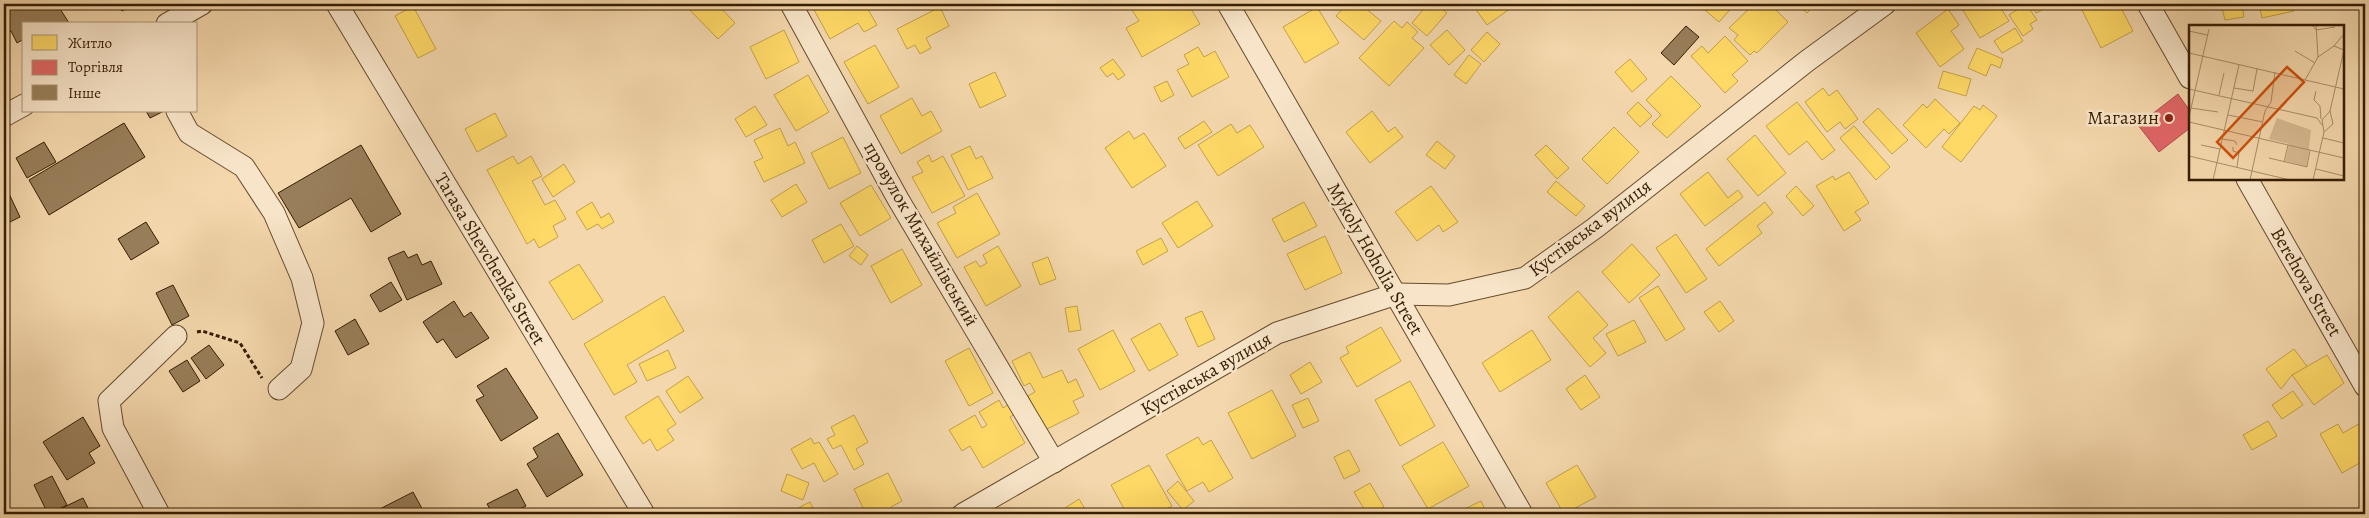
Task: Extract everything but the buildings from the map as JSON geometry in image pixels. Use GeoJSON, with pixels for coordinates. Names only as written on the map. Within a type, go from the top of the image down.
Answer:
{"type":"FeatureCollection","features":[{"type":"Feature","properties":{"kind":"street"},"geometry":{"type":"LineString","coordinates":[[170,22],[202,4]]}},
{"type":"Feature","properties":{"kind":"street","name":"Tarasa Shevchenka Street"},"geometry":{"type":"LineString","coordinates":[[336,4],[644,514]]}},
{"type":"Feature","properties":{"kind":"street","name":"провулок Михайлівський"},"geometry":{"type":"LineString","coordinates":[[791,4],[898,198],[1054,462]]}},
{"type":"Feature","properties":{"kind":"street","name":"Mykoly Hoholia Street"},"geometry":{"type":"LineString","coordinates":[[1228,4],[1522,514]]}},
{"type":"Feature","properties":{"kind":"street","name":"Кустівська вулиця"},"geometry":{"type":"LineString","coordinates":[[963,514],[1277,332],[1396,294],[1449,295],[1525,278],[1594,228],[1807,61],[1884,4]]}},
{"type":"Feature","properties":{"kind":"street"},"geometry":{"type":"LineString","coordinates":[[2148,4],[2189,76]]}},
{"type":"Feature","properties":{"kind":"street"},"geometry":{"type":"LineString","coordinates":[[4,116],[22,106]]}},
{"type":"Feature","properties":{"kind":"street"},"geometry":{"type":"LineString","coordinates":[[178,112],[189,133],[244,167],[274,213],[302,278],[312,324],[301,369],[279,389]]}},
{"type":"Feature","properties":{"kind":"street","name":"Berehova Street"},"geometry":{"type":"LineString","coordinates":[[2249,180],[2365,386]]}},
{"type":"Feature","properties":{"kind":"street"},"geometry":{"type":"LineString","coordinates":[[158,514],[113,428],[109,400],[176,336]]}},
{"type":"Feature","properties":{"kind":"path"},"geometry":{"type":"LineString","coordinates":[[176,336],[202,331],[240,344],[263,380],[279,389]]}},
{"type":"Feature","properties":{"kind":"place","name":"Магазин"},"geometry":{"type":"Point","coordinates":[2169,118]}}]}
